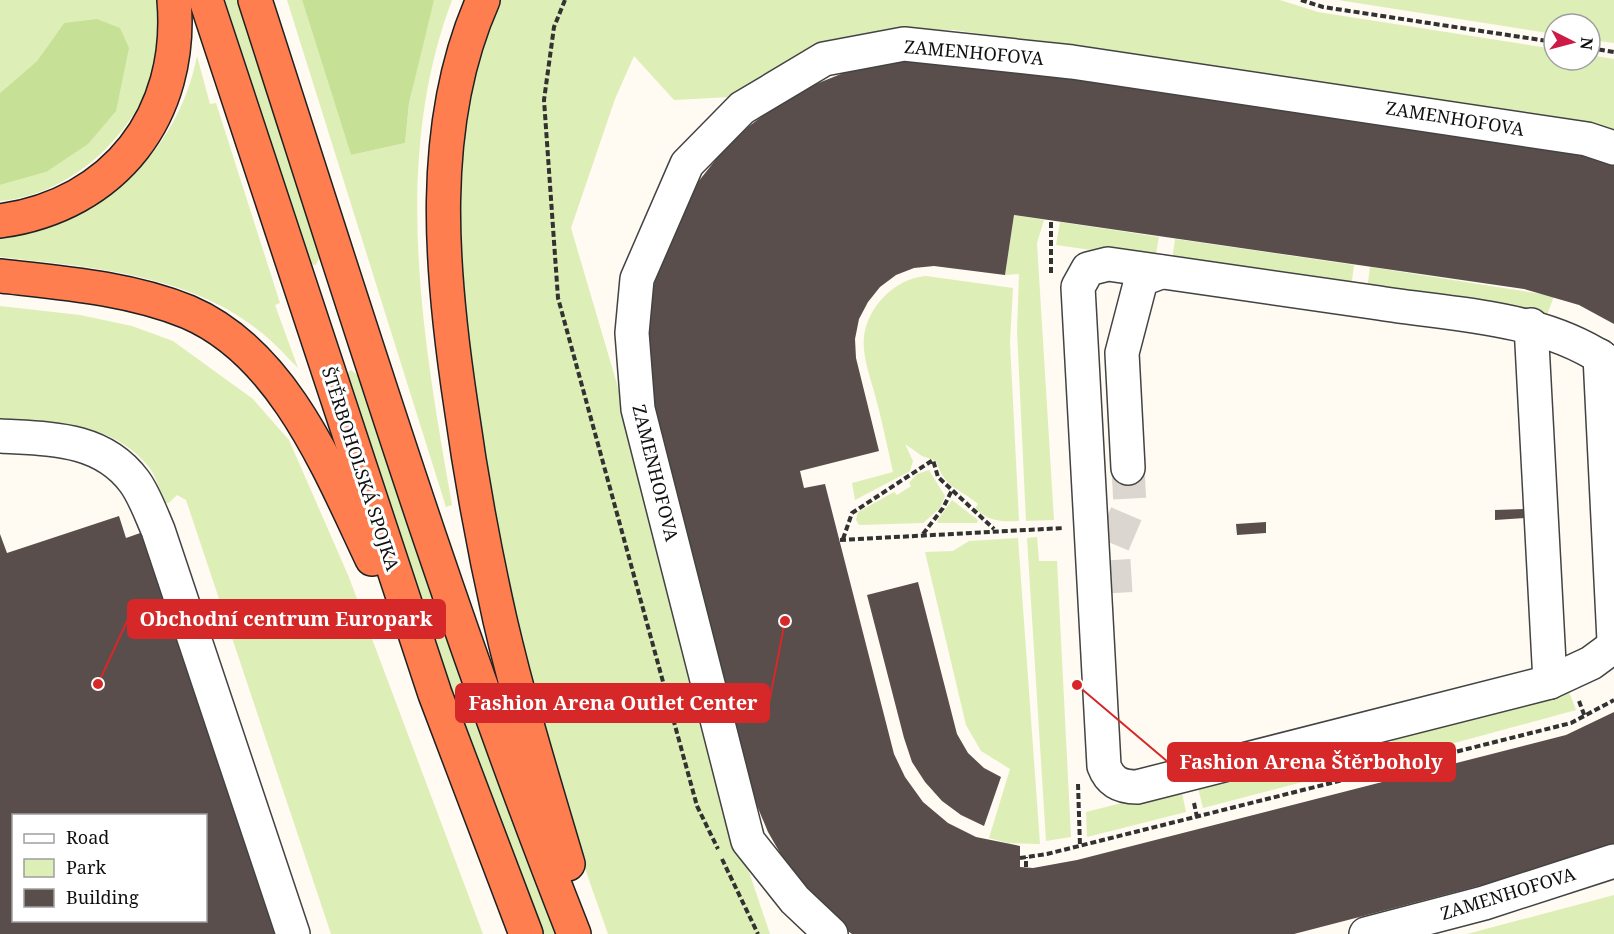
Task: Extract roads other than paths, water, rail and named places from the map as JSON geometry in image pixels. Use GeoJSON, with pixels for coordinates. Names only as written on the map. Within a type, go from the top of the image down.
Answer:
{"type":"FeatureCollection","features":[{"type":"Feature","properties":{"kind":"highway"},"geometry":{"type":"LineString","coordinates":[[0,221],[51,209],[67,202],[104,178],[134,148],[154,118],[165,87],[174,36],[174,0]]}},
{"type":"Feature","properties":{"kind":"highway","name":"ŠTĚRBOHOLSKÁ SPOJKA"},"geometry":{"type":"LineString","coordinates":[[206,0],[435,694],[526,934]]}},
{"type":"Feature","properties":{"kind":"highway"},"geometry":{"type":"LineString","coordinates":[[255,0],[442,575],[502,744],[574,934]]}},
{"type":"Feature","properties":{"kind":"highway"},"geometry":{"type":"LineString","coordinates":[[483,0],[473,23],[459,72],[446,155],[444,215],[451,333],[470,471],[500,620],[588,934]]}},
{"type":"Feature","properties":{"kind":"highway"},"geometry":{"type":"LineString","coordinates":[[0,276],[98,288],[163,304],[206,322],[242,349],[276,384],[307,427],[333,476],[435,694]]}},
{"type":"Feature","properties":{"kind":"lane","name":"ZAMENHOFOVA"},"geometry":{"type":"LineString","coordinates":[[831,934],[795,900],[748,841],[638,409],[632,333],[637,279],[687,164],[742,108],[824,59],[904,44],[1084,64],[1587,139],[1614,148]]}},
{"type":"Feature","properties":{"kind":"lane"},"geometry":{"type":"LineString","coordinates":[[1614,641],[1607,361],[1572,340],[1531,326],[1108,264],[1094,266],[1080,280],[1078,294],[1104,766],[1113,782],[1122,786],[1137,787],[1550,682],[1591,663],[1614,646]]}},
{"type":"Feature","properties":{"kind":"lane"},"geometry":{"type":"LineString","coordinates":[[1128,468],[1122,364],[1123,340],[1140,284],[1145,278],[1161,272]]}},
{"type":"Feature","properties":{"kind":"lane"},"geometry":{"type":"LineString","coordinates":[[1531,326],[1550,682]]}},
{"type":"Feature","properties":{"kind":"lane"},"geometry":{"type":"LineString","coordinates":[[0,436],[72,441],[106,454],[134,481],[159,530],[292,934]]}},
{"type":"Feature","properties":{"kind":"lane"},"geometry":{"type":"LineString","coordinates":[[1116,593],[1121,699],[1110,765],[1112,774],[1122,786]]}},
{"type":"Feature","properties":{"kind":"lane","name":"ZAMENHOFOVA"},"geometry":{"type":"LineString","coordinates":[[1366,934],[1484,903],[1614,861]]}},
{"type":"Feature","properties":{"kind":"tunnel"},"geometry":{"type":"LineString","coordinates":[[1116,593],[1113,545],[1130,505],[1128,468]]}},
{"type":"Feature","properties":{"kind":"place","name":"Fashion Arena Outlet Center"},"geometry":{"type":"Point","coordinates":[785,621]}},
{"type":"Feature","properties":{"kind":"place","name":"Obchodní centrum Europark"},"geometry":{"type":"Point","coordinates":[98,684]}},
{"type":"Feature","properties":{"kind":"place","name":"Fashion Arena Štěrboholy"},"geometry":{"type":"Point","coordinates":[1077,685]}}]}
